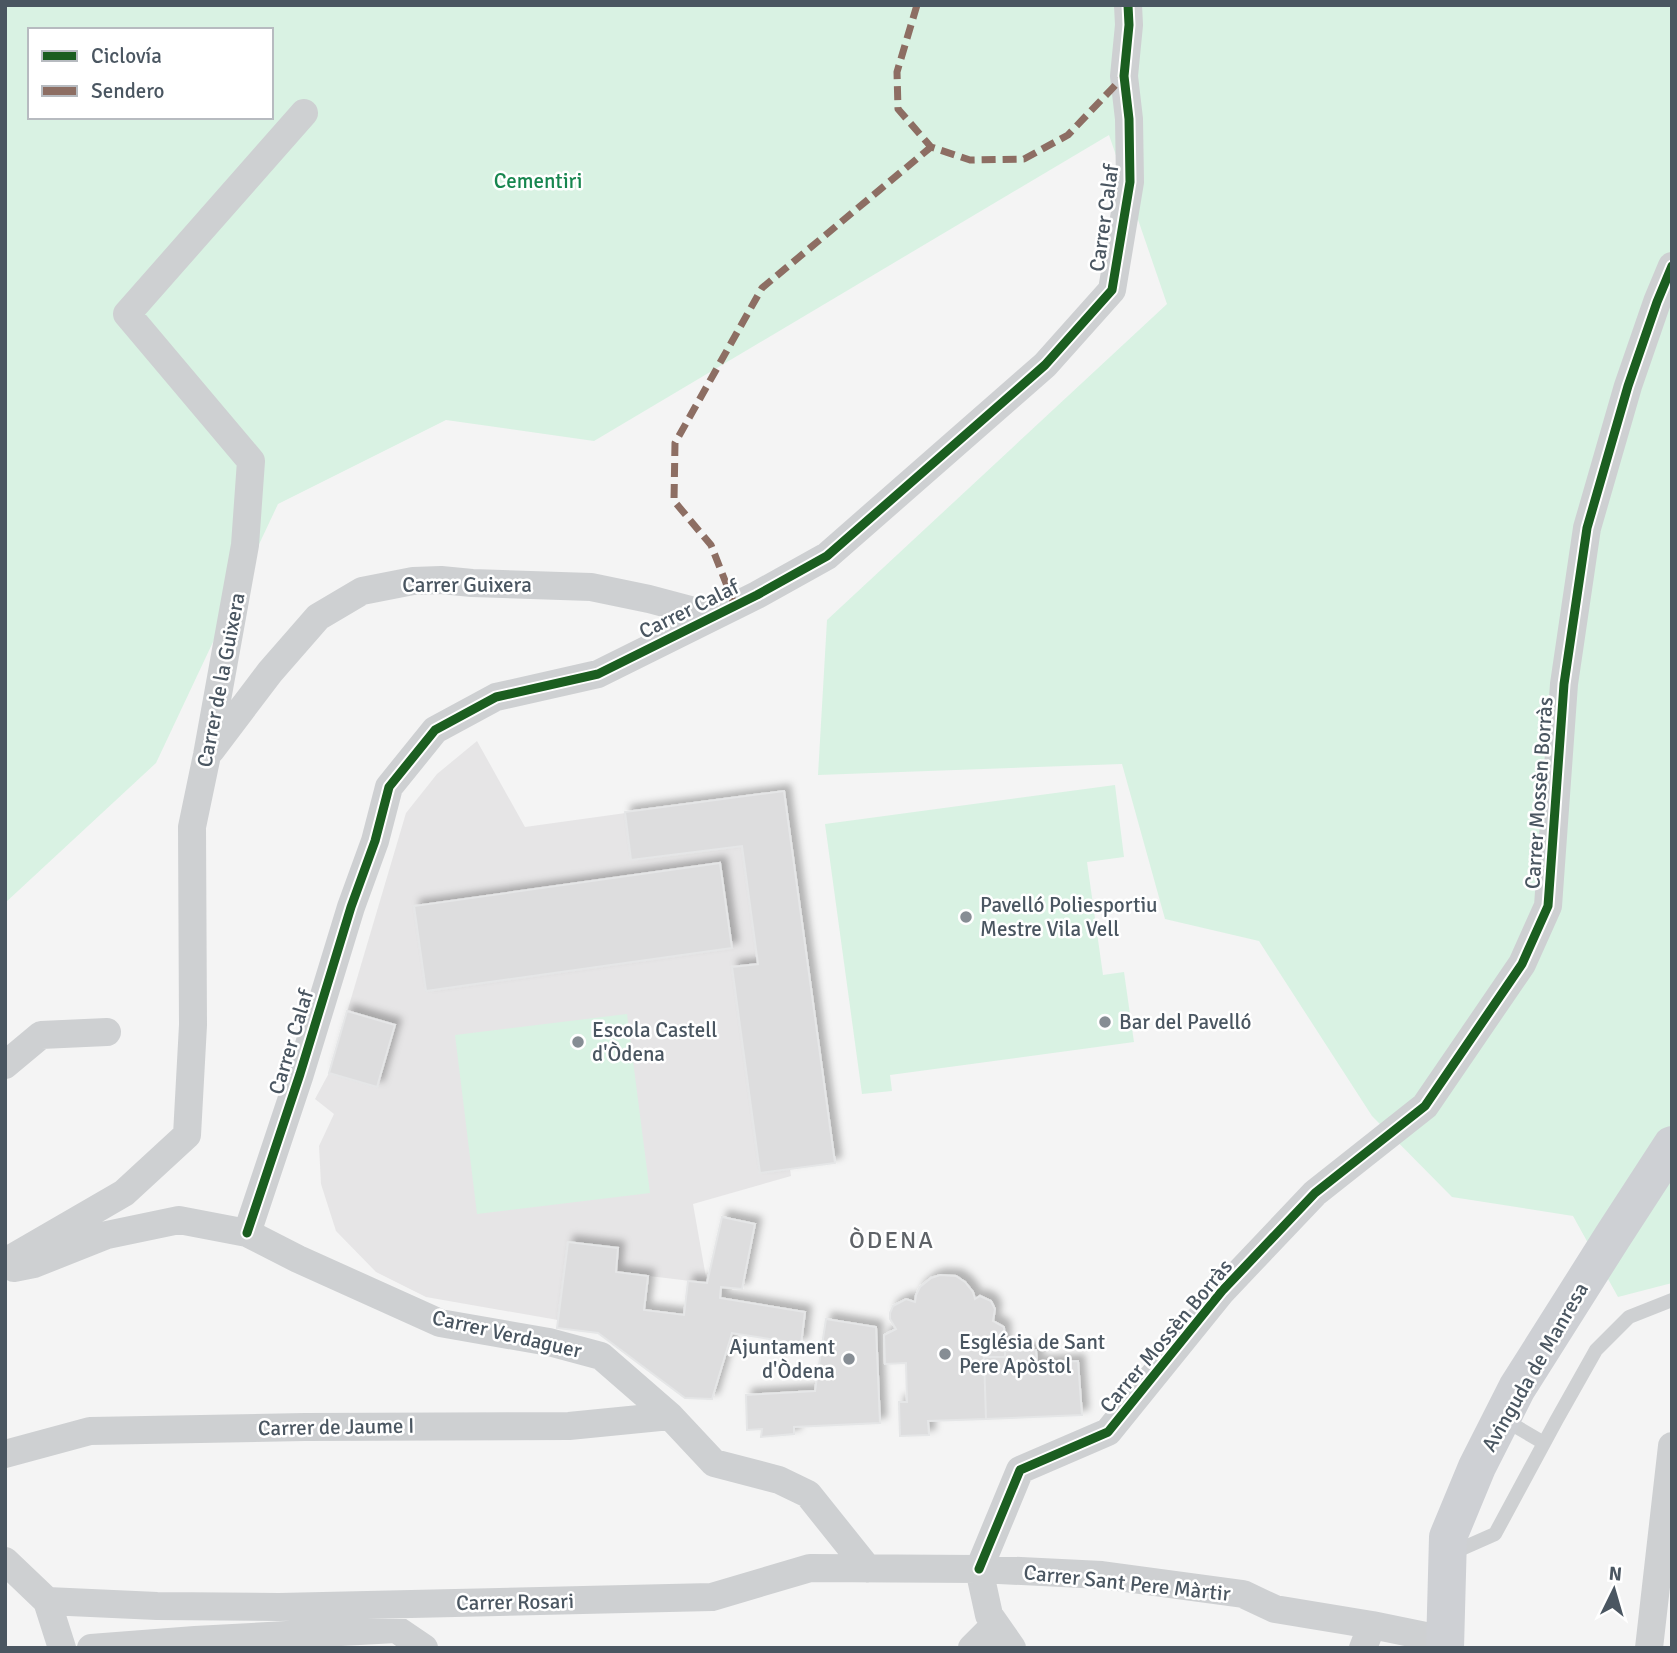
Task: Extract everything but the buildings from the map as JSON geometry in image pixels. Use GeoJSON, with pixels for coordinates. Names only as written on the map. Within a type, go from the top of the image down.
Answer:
{"type":"FeatureCollection","features":[{"type":"Feature","properties":{"kind":"street","name":"Carrer Calaf"},"geometry":{"type":"LineString","coordinates":[[247,1233],[300,1074],[351,907],[375,841],[389,787],[435,730],[496,697],[598,674],[757,596],[827,556],[1045,365],[1112,290],[1130,181],[1129,119],[1124,76],[1129,25],[1128,5]]}},
{"type":"Feature","properties":{"kind":"street","name":"Carrer de la Guixera"},"geometry":{"type":"LineString","coordinates":[[5,1262],[124,1193],[187,1135],[193,1026],[192,827],[246,545],[251,461],[127,314],[304,113]]}},
{"type":"Feature","properties":{"kind":"street","name":"Carrer Mossèn Borràs"},"geometry":{"type":"LineString","coordinates":[[979,1569],[1020,1470],[1108,1432],[1222,1291],[1315,1193],[1425,1106],[1522,964],[1548,906],[1564,684],[1587,528],[1628,386],[1672,265]]}},
{"type":"Feature","properties":{"kind":"street","name":"Carrer Guixera"},"geometry":{"type":"LineString","coordinates":[[207,755],[270,672],[318,617],[362,591],[422,580],[591,587],[649,598],[713,617]]}},
{"type":"Feature","properties":{"kind":"street"},"geometry":{"type":"LineString","coordinates":[[5,1065],[41,1035],[107,1032]]}},
{"type":"Feature","properties":{"kind":"street","name":"Avinguda de Manresa"},"geometry":{"type":"LineString","coordinates":[[1445,1644],[1448,1537],[1477,1467],[1517,1388],[1672,1145]]}},
{"type":"Feature","properties":{"kind":"street","name":"Carrer Verdaguer"},"geometry":{"type":"LineString","coordinates":[[5,1270],[34,1264],[107,1235],[179,1220],[247,1233],[440,1323],[549,1342],[600,1356],[670,1416],[714,1463],[779,1480],[808,1494],[868,1569]]}},
{"type":"Feature","properties":{"kind":"street","name":"Carrer de Jaume I"},"geometry":{"type":"LineString","coordinates":[[5,1454],[90,1431],[569,1426],[670,1416]]}},
{"type":"Feature","properties":{"kind":"street"},"geometry":{"type":"LineString","coordinates":[[1649,1648],[1672,1446]]}},
{"type":"Feature","properties":{"kind":"street"},"geometry":{"type":"LineString","coordinates":[[5,1562],[47,1601],[62,1648]]}},
{"type":"Feature","properties":{"kind":"street","name":"Carrer Rosari"},"geometry":{"type":"LineString","coordinates":[[47,1601],[157,1606],[279,1607],[712,1597],[810,1569],[979,1569]]}},
{"type":"Feature","properties":{"kind":"street"},"geometry":{"type":"LineString","coordinates":[[979,1569],[989,1615],[1012,1648]]}},
{"type":"Feature","properties":{"kind":"street","name":"Carrer Sant Pere Màrtir"},"geometry":{"type":"LineString","coordinates":[[979,1569],[1102,1575],[1243,1594],[1275,1609],[1368,1636],[1445,1644]]}},
{"type":"Feature","properties":{"kind":"street"},"geometry":{"type":"LineString","coordinates":[[972,1648],[995,1625]]}},
{"type":"Feature","properties":{"kind":"street"},"geometry":{"type":"LineString","coordinates":[[91,1648],[396,1629],[424,1648]]}},
{"type":"Feature","properties":{"kind":"lane"},"geometry":{"type":"LineString","coordinates":[[1447,1555],[1495,1534],[1596,1350],[1629,1317],[1672,1300]]}},
{"type":"Feature","properties":{"kind":"lane"},"geometry":{"type":"LineString","coordinates":[[1502,1418],[1544,1443]]}},
{"type":"Feature","properties":{"kind":"shaded area","name":"Escola Castell d'Òdena"},"geometry":{"type":"Polygon","coordinates":[[[477,741],[525,827],[784,791],[835,1163],[790,1169],[791,1176],[693,1204],[707,1283],[616,1272],[618,1248],[568,1242],[558,1320],[426,1297],[376,1272],[336,1231],[321,1184],[319,1146],[334,1114],[315,1099],[329,1073],[406,813],[437,774],[477,741]]]}},
{"type":"Feature","properties":{"kind":"green space","name":"Cementiri"},"geometry":{"type":"Polygon","coordinates":[[[5,5],[1672,5],[1672,1283],[1618,1297],[1573,1216],[1452,1197],[1372,1116],[1259,941],[1165,919],[1122,764],[818,775],[827,620],[1167,304],[1109,135],[594,441],[446,420],[278,504],[156,763],[5,903],[5,5]]]}},
{"type":"Feature","properties":{"kind":"green space","name":"Pavelló Poliesportiu Mestre Vila Vell"},"geometry":{"type":"Polygon","coordinates":[[[1115,785],[1124,857],[1087,862],[1103,975],[1124,972],[1134,1042],[890,1075],[892,1091],[862,1094],[825,824],[1115,785]]]}},
{"type":"Feature","properties":{"kind":"green space"},"geometry":{"type":"Polygon","coordinates":[[[627,1014],[650,1193],[477,1214],[455,1035],[627,1014]]]}},
{"type":"Feature","properties":{"kind":"marked path"},"geometry":{"type":"LineString","coordinates":[[917,5],[897,72],[898,109],[931,147],[970,160],[1024,159],[1068,135],[1124,76]]}},
{"type":"Feature","properties":{"kind":"marked path"},"geometry":{"type":"LineString","coordinates":[[735,606],[711,545],[674,501],[675,443],[762,288],[931,147]]}},
{"type":"Feature","properties":{"kind":"cycle path"},"geometry":{"type":"LineString","coordinates":[[247,1233],[300,1074],[351,907],[375,841],[389,787],[435,730],[496,697],[598,674],[757,595],[827,556],[1045,365],[1112,290],[1130,182],[1129,119],[1124,76],[1129,25],[1128,5]]}},
{"type":"Feature","properties":{"kind":"cycle path"},"geometry":{"type":"LineString","coordinates":[[979,1569],[1020,1470],[1108,1432],[1222,1291],[1315,1193],[1425,1106],[1522,964],[1548,906],[1564,684],[1587,528],[1628,386],[1672,266]]}},
{"type":"Feature","properties":{"kind":"place","name":"Pavelló Poliesportiu Mestre Vila Vell"},"geometry":{"type":"Point","coordinates":[966,917]}},
{"type":"Feature","properties":{"kind":"place","name":"Bar del Pavelló"},"geometry":{"type":"Point","coordinates":[1105,1022]}},
{"type":"Feature","properties":{"kind":"place","name":"Escola Castell d'Òdena"},"geometry":{"type":"Point","coordinates":[578,1042]}},
{"type":"Feature","properties":{"kind":"place","name":"Església de Sant Pere Apòstol"},"geometry":{"type":"Point","coordinates":[945,1354]}},
{"type":"Feature","properties":{"kind":"place","name":"Ajuntament d'Òdena"},"geometry":{"type":"Point","coordinates":[849,1359]}},
{"type":"Feature","properties":{"kind":"district","name":"ÒDENA"},"geometry":{"type":"Point","coordinates":[892,1240]}}]}
